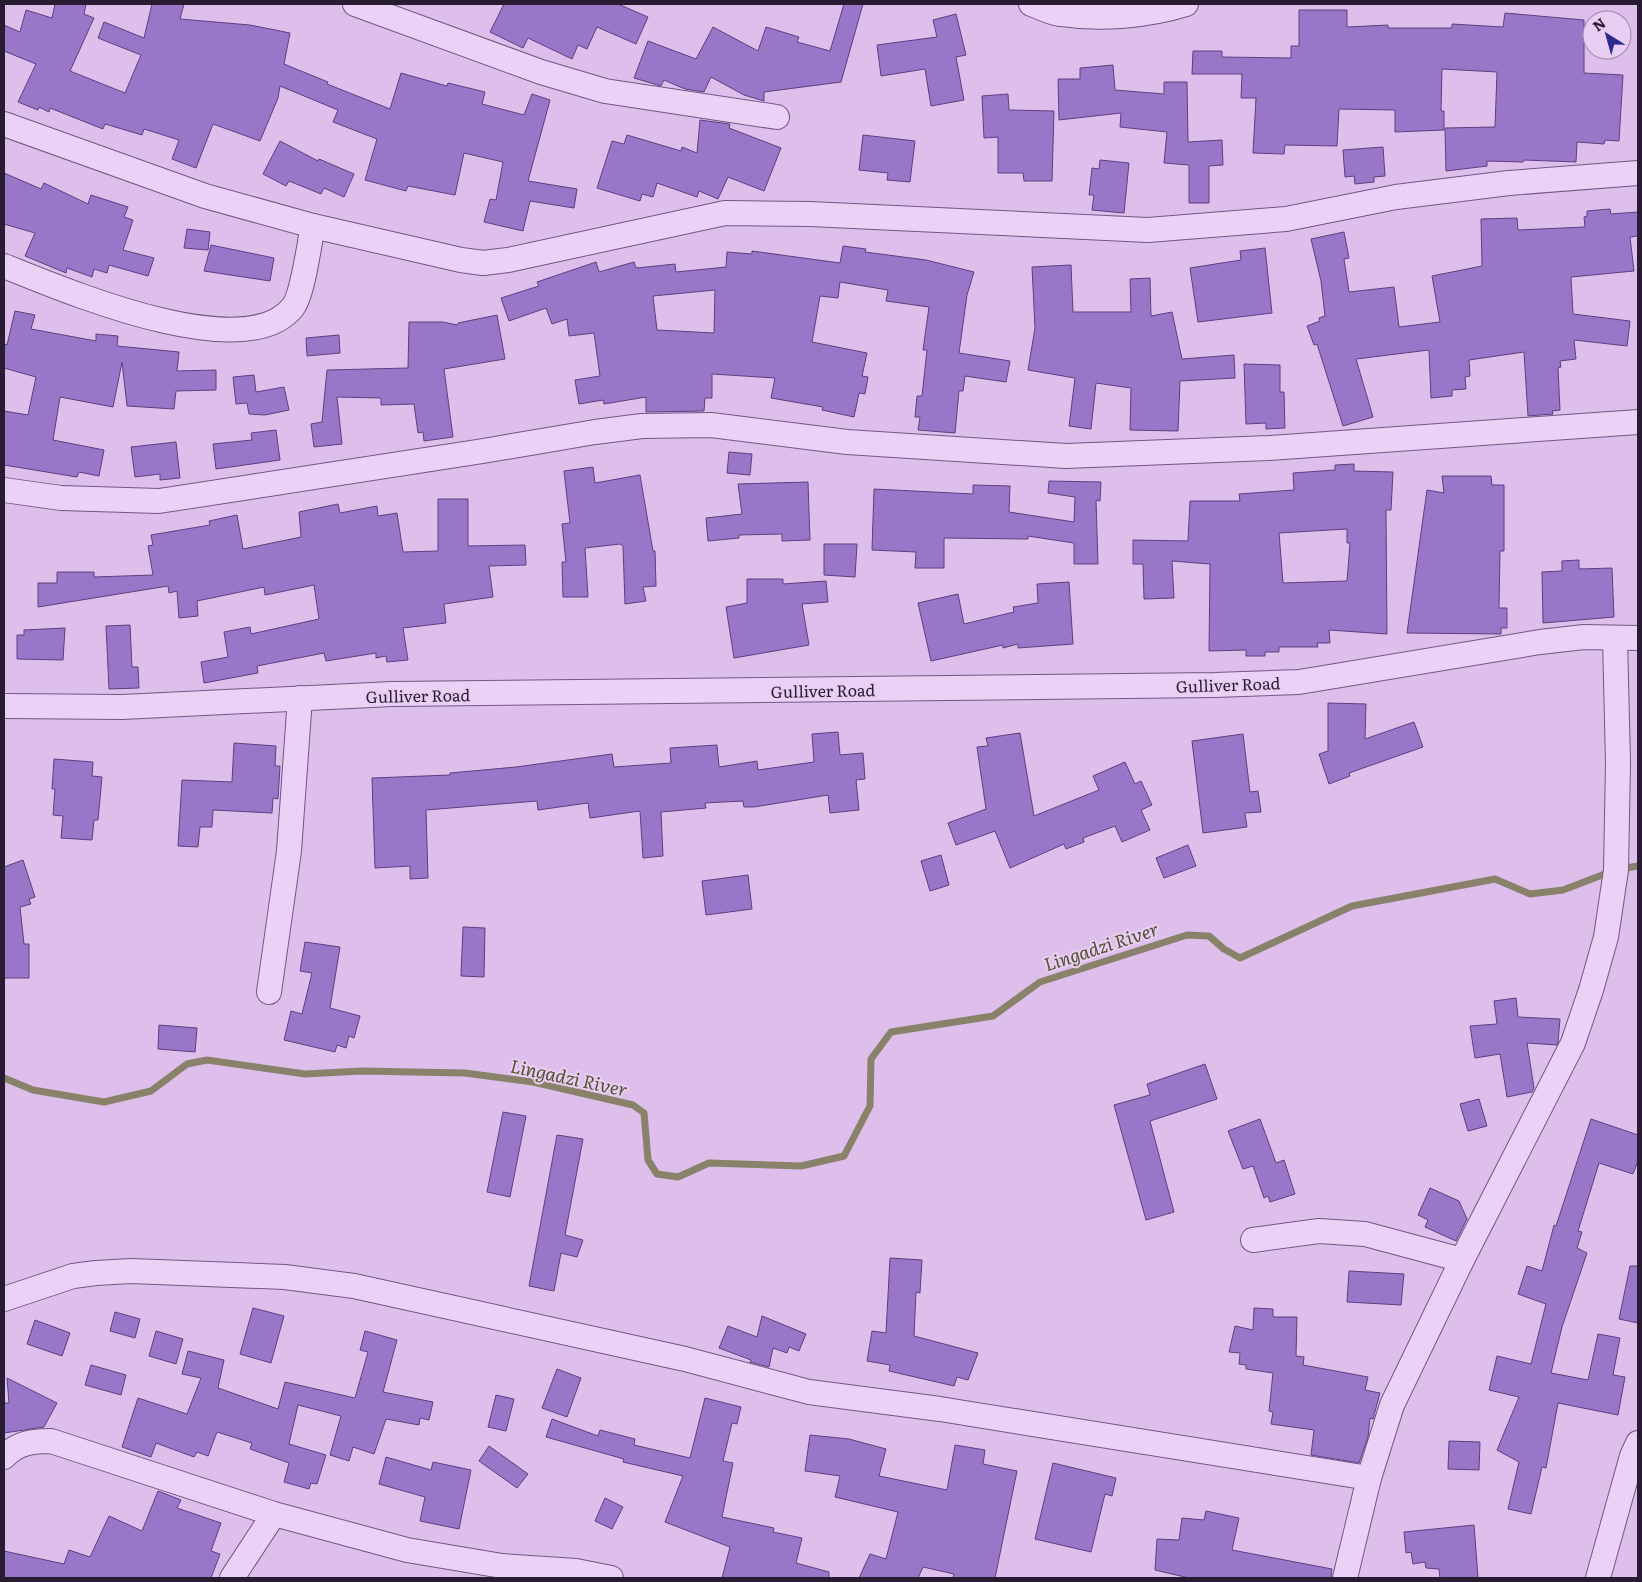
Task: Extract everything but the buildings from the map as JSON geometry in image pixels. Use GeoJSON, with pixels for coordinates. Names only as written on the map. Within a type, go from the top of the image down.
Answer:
{"type":"FeatureCollection","features":[{"type":"Feature","properties":{"kind":"street"},"geometry":{"type":"LineString","coordinates":[[355,4],[541,72],[605,91],[778,117]]}},
{"type":"Feature","properties":{"kind":"street"},"geometry":{"type":"LineString","coordinates":[[1031,4],[1059,14],[1121,16],[1170,9],[1186,4]]}},
{"type":"Feature","properties":{"kind":"street"},"geometry":{"type":"LineString","coordinates":[[4,124],[205,196],[313,226],[461,260],[483,263],[508,260],[725,213],[810,214],[1148,230],[1286,219],[1415,195],[1509,183],[1638,173]]}},
{"type":"Feature","properties":{"kind":"street"},"geometry":{"type":"LineString","coordinates":[[4,266],[148,318],[201,329],[239,329],[272,324],[293,307],[301,286],[313,226]]}},
{"type":"Feature","properties":{"kind":"street"},"geometry":{"type":"LineString","coordinates":[[4,490],[61,498],[159,501],[642,426],[711,425],[856,443],[1066,456],[1269,448],[1638,422]]}},
{"type":"Feature","properties":{"kind":"street","name":"Gulliver Road"},"geometry":{"type":"LineString","coordinates":[[4,706],[122,707],[392,694],[1146,686],[1299,682],[1540,642],[1584,638],[1627,638]]}},
{"type":"Feature","properties":{"kind":"street"},"geometry":{"type":"LineString","coordinates":[[1345,1578],[1369,1478],[1392,1405],[1462,1260],[1573,1044],[1592,990],[1606,937],[1616,870],[1618,763],[1627,638]]}},
{"type":"Feature","properties":{"kind":"street"},"geometry":{"type":"LineString","coordinates":[[269,992],[289,850],[300,698]]}},
{"type":"Feature","properties":{"kind":"street"},"geometry":{"type":"LineString","coordinates":[[1253,1240],[1319,1231],[1365,1234],[1462,1260]]}},
{"type":"Feature","properties":{"kind":"street"},"geometry":{"type":"LineString","coordinates":[[4,1299],[73,1276],[96,1272],[132,1271],[295,1278],[354,1286],[685,1359],[809,1392],[940,1409],[1369,1478]]}},
{"type":"Feature","properties":{"kind":"street"},"geometry":{"type":"LineString","coordinates":[[4,1457],[10,1450],[21,1444],[35,1441],[51,1441],[274,1514],[407,1550],[499,1572],[576,1571],[611,1578]]}},
{"type":"Feature","properties":{"kind":"street"},"geometry":{"type":"LineString","coordinates":[[1598,1578],[1632,1456],[1638,1443]]}},
{"type":"Feature","properties":{"kind":"street"},"geometry":{"type":"LineString","coordinates":[[232,1578],[274,1514]]}},
{"type":"Feature","properties":{"kind":"waterway","name":"Lingadzi River"},"geometry":{"type":"LineString","coordinates":[[1620,869],[1638,866]]}},
{"type":"Feature","properties":{"kind":"waterway","name":"Lingadzi River"},"geometry":{"type":"LineString","coordinates":[[4,1078],[33,1090],[104,1102],[151,1091],[187,1064],[207,1060],[305,1074],[362,1071],[465,1073],[533,1082],[633,1105],[644,1113],[648,1160],[657,1174],[678,1177],[709,1163],[801,1166],[844,1156],[870,1106],[871,1059],[891,1032],[993,1016],[1040,982],[1187,935],[1209,936],[1224,949],[1240,958],[1352,906],[1495,879],[1530,894],[1563,890],[1610,872]]}}]}
